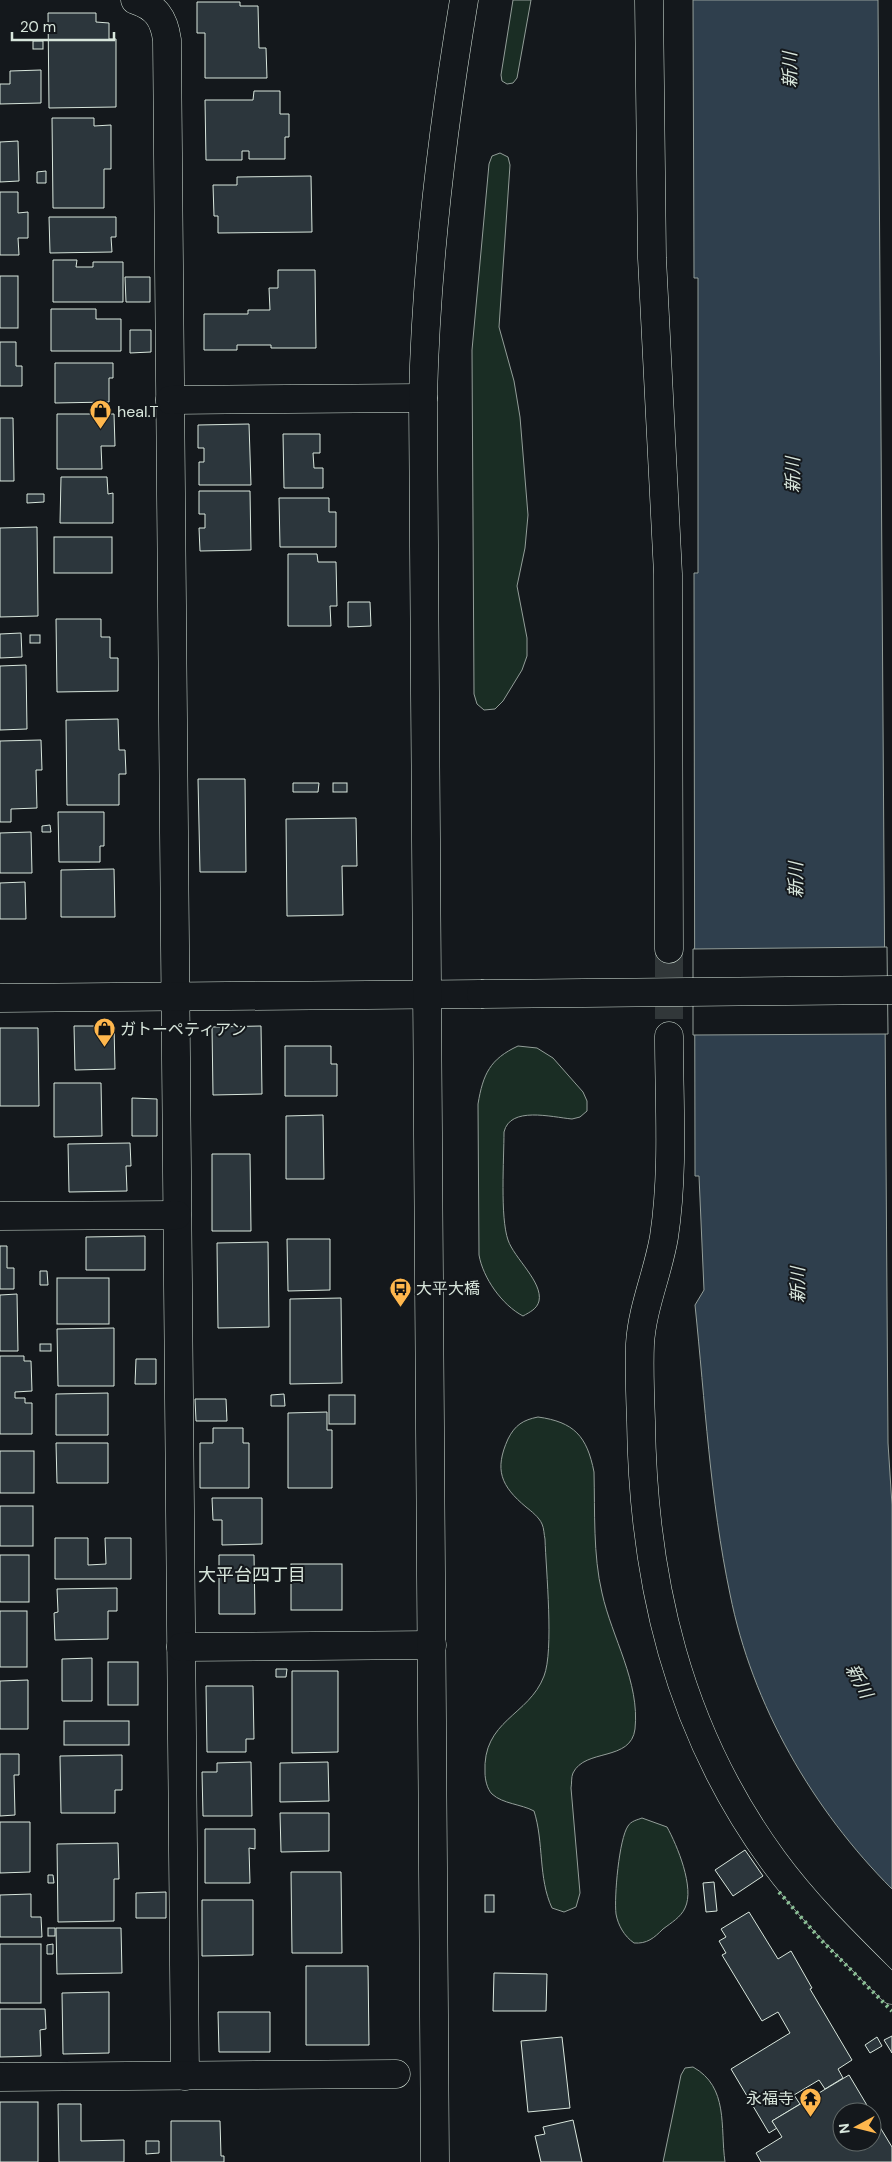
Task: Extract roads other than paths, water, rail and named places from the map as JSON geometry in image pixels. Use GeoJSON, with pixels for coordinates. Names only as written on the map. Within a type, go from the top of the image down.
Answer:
{"type":"FeatureCollection","features":[{"type":"Feature","properties":{"kind":"street"},"geometry":{"type":"LineString","coordinates":[[135,0],[157,12],[165,25],[167,40],[185,2076]]}},
{"type":"Feature","properties":{"kind":"street"},"geometry":{"type":"LineString","coordinates":[[434,2162],[423,398],[426,322],[437,195],[464,0]]}},
{"type":"Feature","properties":{"kind":"street"},"geometry":{"type":"LineString","coordinates":[[649,0],[652,258],[668,574],[669,949]]}},
{"type":"Feature","properties":{"kind":"street"},"geometry":{"type":"LineString","coordinates":[[170,400],[423,398]]}},
{"type":"Feature","properties":{"kind":"street"},"geometry":{"type":"LineString","coordinates":[[0,998],[892,990]]}},
{"type":"Feature","properties":{"kind":"street"},"geometry":{"type":"LineString","coordinates":[[669,1036],[668,1206],[661,1255],[640,1340],[642,1475],[652,1566],[668,1638],[687,1699],[722,1777],[747,1822],[802,1896],[832,1930],[892,1990]]}},
{"type":"Feature","properties":{"kind":"street"},"geometry":{"type":"LineString","coordinates":[[0,1216],[177,1215]]}},
{"type":"Feature","properties":{"kind":"street"},"geometry":{"type":"LineString","coordinates":[[181,1647],[432,1645]]}},
{"type":"Feature","properties":{"kind":"street"},"geometry":{"type":"LineString","coordinates":[[0,2077],[396,2074]]}},
{"type":"Feature","properties":{"kind":"water","name":"新川"},"geometry":{"type":"Polygon","coordinates":[[[693,0],[878,0],[888,1443],[892,1505],[892,1889],[836,1825],[812,1790],[790,1754],[753,1676],[730,1594],[723,1558],[709,1450],[695,1305],[704,1290],[699,1176],[695,1176],[694,573],[698,573],[698,278],[694,278],[693,0]]]}},
{"type":"Feature","properties":{"kind":"tunnel"},"geometry":{"type":"LineString","coordinates":[[669,949],[669,1036]]}},
{"type":"Feature","properties":{"kind":"place","name":"heal.T"},"geometry":{"type":"Point","coordinates":[101,430]}},
{"type":"Feature","properties":{"kind":"place","name":"ガトーペティアン"},"geometry":{"type":"Point","coordinates":[104,1048]}},
{"type":"Feature","properties":{"kind":"place","name":"大平大橋"},"geometry":{"type":"Point","coordinates":[400,1307]}},
{"type":"Feature","properties":{"kind":"place","name":"永福寺"},"geometry":{"type":"Point","coordinates":[810,2117]}},
{"type":"Feature","properties":{"kind":"district","name":"大平台四丁目"},"geometry":{"type":"Point","coordinates":[252,1575]}}]}
